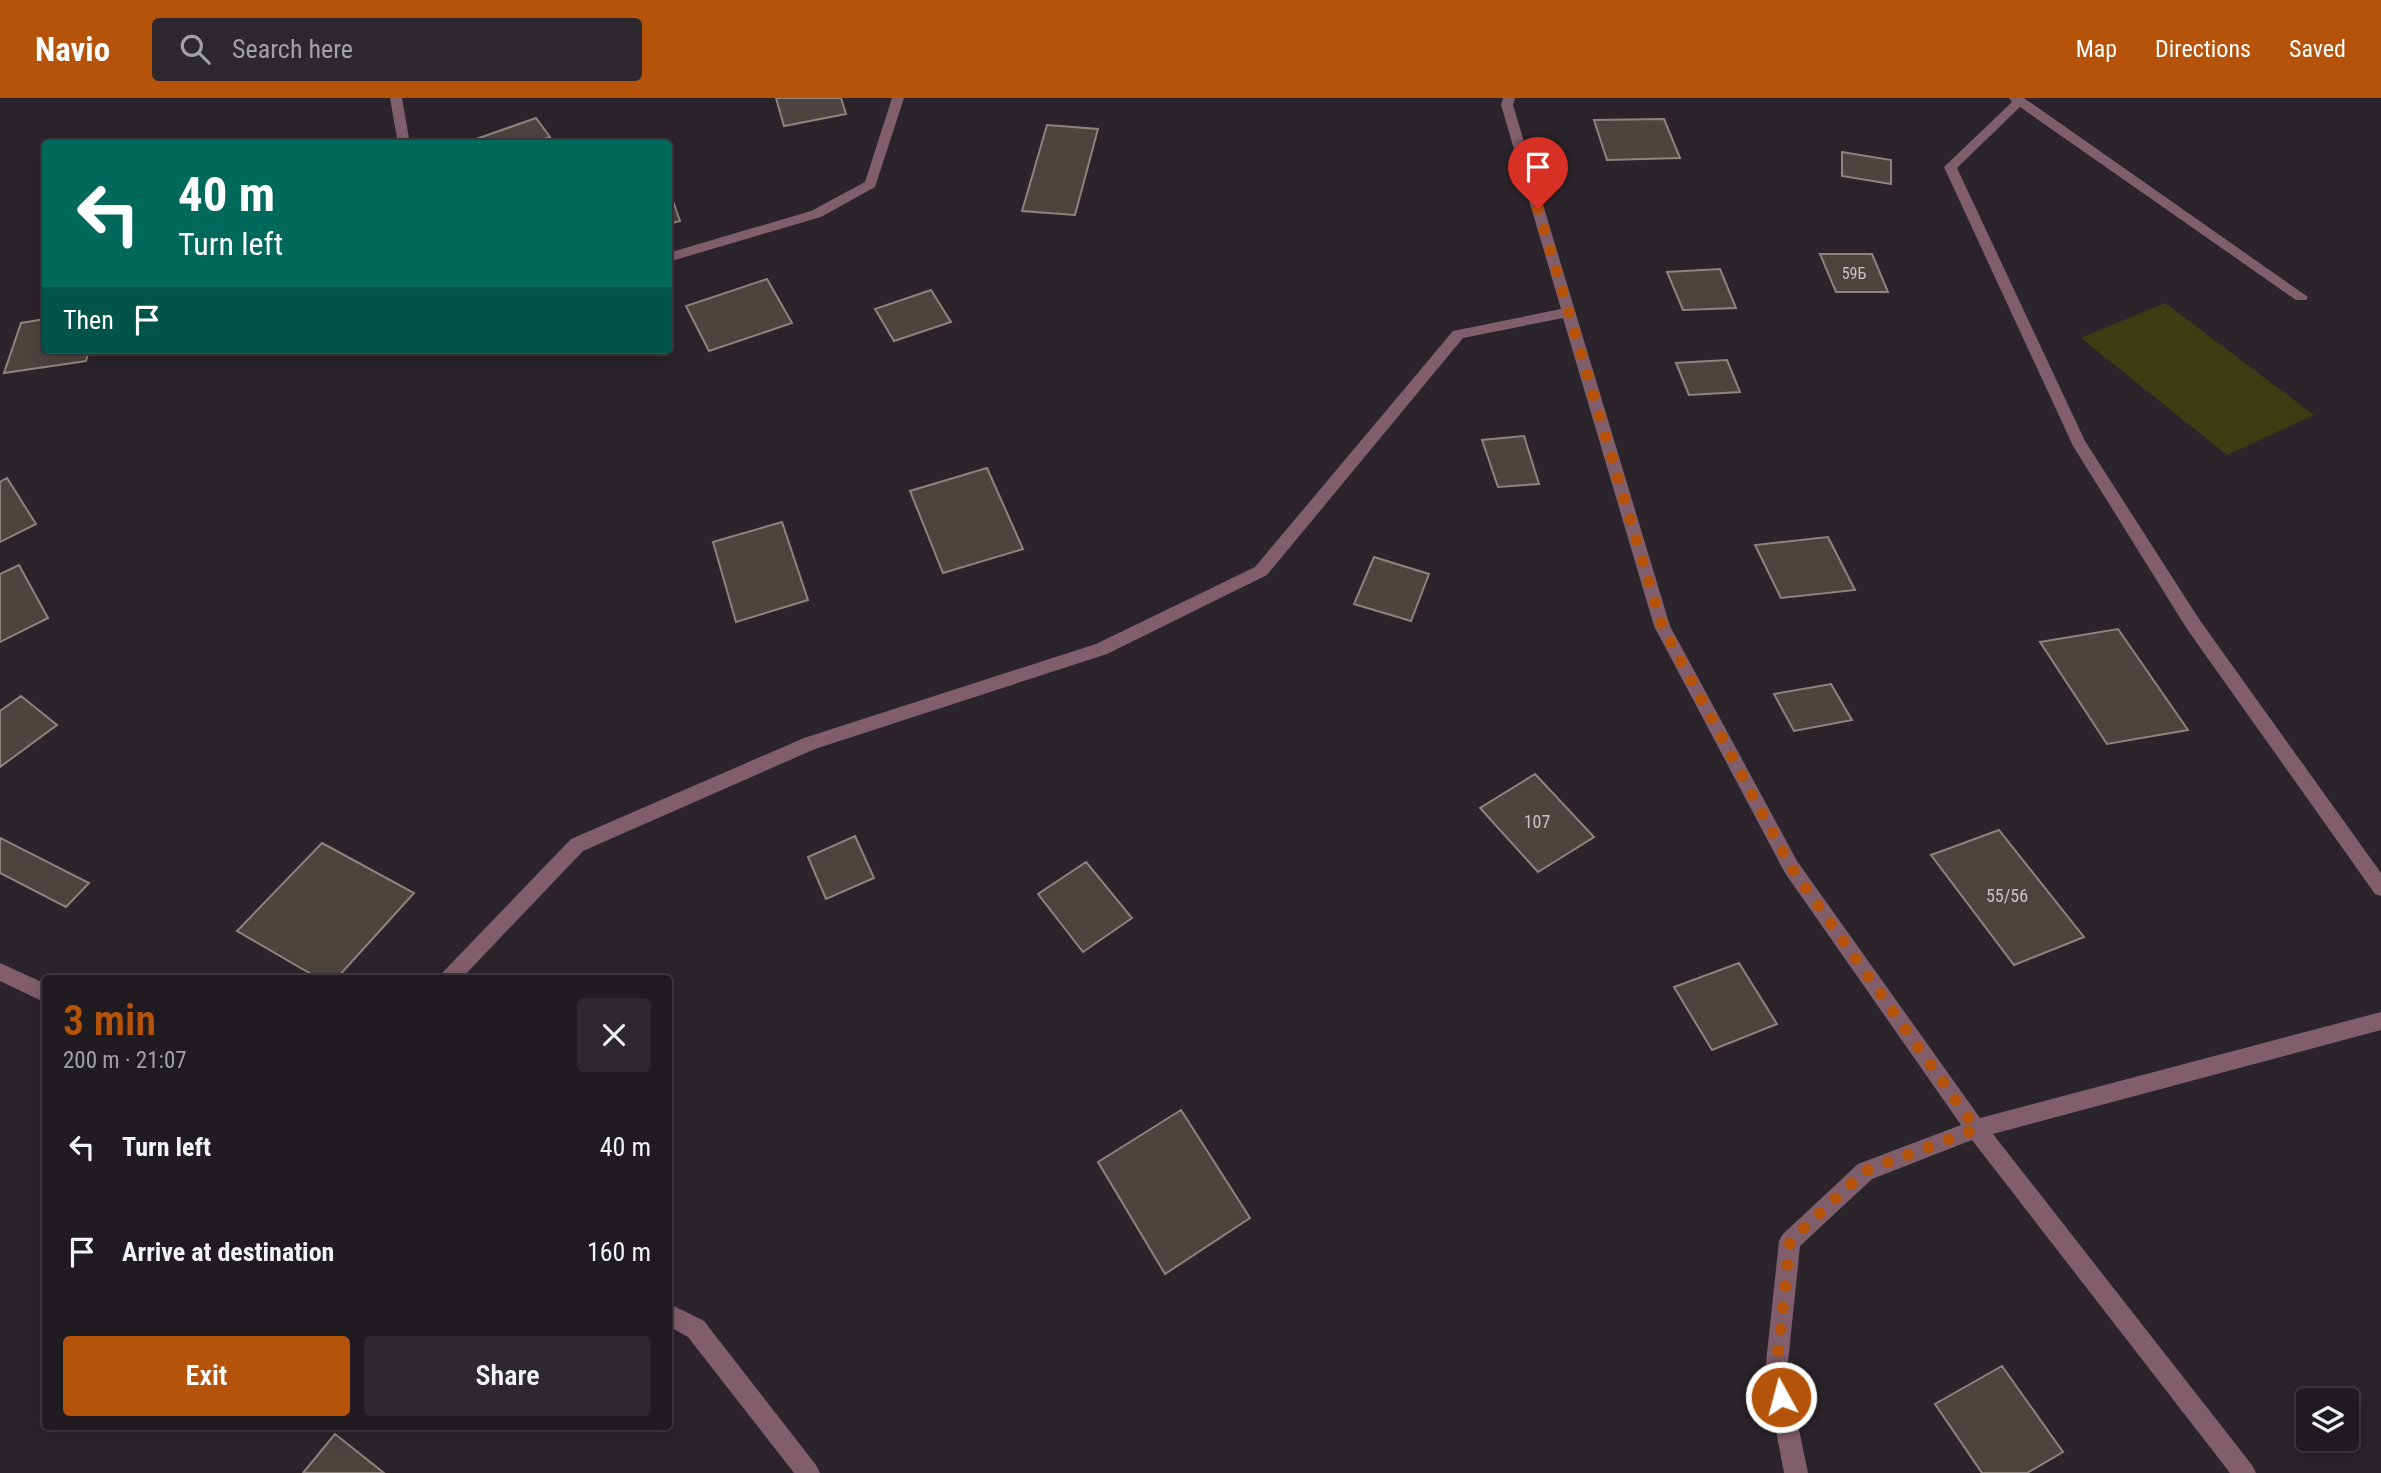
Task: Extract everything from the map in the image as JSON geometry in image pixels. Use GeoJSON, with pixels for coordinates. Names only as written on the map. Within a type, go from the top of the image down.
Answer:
{"type":"FeatureCollection","features":[{"type":"Feature","properties":{"kind":"street"},"geometry":{"type":"LineString","coordinates":[[396,98],[403,140]]}},
{"type":"Feature","properties":{"kind":"street"},"geometry":{"type":"LineString","coordinates":[[672,257],[817,215],[870,184],[898,98]]}},
{"type":"Feature","properties":{"kind":"street"},"geometry":{"type":"LineString","coordinates":[[1509,98],[1507,105],[1662,626],[1791,867],[1976,1129],[2244,1473]]}},
{"type":"Feature","properties":{"kind":"street"},"geometry":{"type":"LineString","coordinates":[[2301,297],[2017,100],[1951,167],[2078,442],[2193,624],[2381,888]]}},
{"type":"Feature","properties":{"kind":"street"},"geometry":{"type":"LineString","coordinates":[[453,975],[578,845],[810,743],[1101,649],[1261,572],[1458,334],[1569,312]]}},
{"type":"Feature","properties":{"kind":"street"},"geometry":{"type":"LineString","coordinates":[[0,972],[42,992]]}},
{"type":"Feature","properties":{"kind":"street"},"geometry":{"type":"LineString","coordinates":[[1796,1473],[1776,1372],[1790,1241],[1865,1171],[1976,1129],[2381,1021]]}},
{"type":"Feature","properties":{"kind":"street"},"geometry":{"type":"LineString","coordinates":[[672,1316],[696,1329],[808,1473]]}},
{"type":"Feature","properties":{"kind":"green space"},"geometry":{"type":"Polygon","coordinates":[[[2165,303],[2314,415],[2227,455],[2081,338],[2165,303]]]}},
{"type":"Feature","properties":{"kind":"building"},"geometry":{"type":"Polygon","coordinates":[[[776,98],[841,98],[846,114],[784,126],[776,98]]]}},
{"type":"Feature","properties":{"kind":"building"},"geometry":{"type":"Polygon","coordinates":[[[536,118],[550,137],[542,140],[473,140],[536,118]]]}},
{"type":"Feature","properties":{"kind":"building"},"geometry":{"type":"Polygon","coordinates":[[[1664,119],[1680,158],[1607,160],[1594,120],[1664,119]]]}},
{"type":"Feature","properties":{"kind":"building"},"geometry":{"type":"Polygon","coordinates":[[[1047,125],[1098,129],[1075,215],[1022,211],[1047,125]]]}},
{"type":"Feature","properties":{"kind":"building"},"geometry":{"type":"Polygon","coordinates":[[[1842,152],[1891,160],[1891,184],[1842,176],[1842,152]]]}},
{"type":"Feature","properties":{"kind":"building"},"geometry":{"type":"Polygon","coordinates":[[[672,201],[680,221],[672,223],[672,201]]]}},
{"type":"Feature","properties":{"kind":"building"},"geometry":{"type":"Polygon","coordinates":[[[1820,254],[1872,254],[1888,292],[1836,292],[1820,254]]]}},
{"type":"Feature","properties":{"kind":"building"},"geometry":{"type":"Polygon","coordinates":[[[1720,269],[1736,308],[1683,310],[1667,272],[1720,269]]]}},
{"type":"Feature","properties":{"kind":"building"},"geometry":{"type":"Polygon","coordinates":[[[767,279],[792,323],[709,351],[686,306],[767,279]]]}},
{"type":"Feature","properties":{"kind":"building"},"geometry":{"type":"Polygon","coordinates":[[[931,290],[951,322],[894,341],[875,309],[931,290]]]}},
{"type":"Feature","properties":{"kind":"building"},"geometry":{"type":"Polygon","coordinates":[[[42,320],[42,354],[88,354],[86,361],[4,373],[21,323],[42,320]]]}},
{"type":"Feature","properties":{"kind":"building"},"geometry":{"type":"Polygon","coordinates":[[[1727,360],[1740,392],[1689,395],[1676,363],[1727,360]]]}},
{"type":"Feature","properties":{"kind":"building"},"geometry":{"type":"Polygon","coordinates":[[[1524,436],[1539,484],[1498,487],[1482,440],[1524,436]]]}},
{"type":"Feature","properties":{"kind":"building"},"geometry":{"type":"Polygon","coordinates":[[[987,468],[1023,549],[943,573],[910,491],[987,468]]]}},
{"type":"Feature","properties":{"kind":"building"},"geometry":{"type":"Polygon","coordinates":[[[7,478],[36,524],[0,542],[0,482],[7,478]]]}},
{"type":"Feature","properties":{"kind":"building"},"geometry":{"type":"Polygon","coordinates":[[[782,522],[808,600],[736,622],[713,542],[782,522]]]}},
{"type":"Feature","properties":{"kind":"building"},"geometry":{"type":"Polygon","coordinates":[[[1828,537],[1855,590],[1781,598],[1755,545],[1828,537]]]}},
{"type":"Feature","properties":{"kind":"building"},"geometry":{"type":"Polygon","coordinates":[[[1374,557],[1429,574],[1411,621],[1354,604],[1374,557]]]}},
{"type":"Feature","properties":{"kind":"building"},"geometry":{"type":"Polygon","coordinates":[[[19,565],[48,618],[0,642],[0,574],[19,565]]]}},
{"type":"Feature","properties":{"kind":"building"},"geometry":{"type":"Polygon","coordinates":[[[2118,629],[2188,730],[2107,744],[2040,642],[2118,629]]]}},
{"type":"Feature","properties":{"kind":"building"},"geometry":{"type":"Polygon","coordinates":[[[1831,684],[1852,720],[1794,731],[1774,694],[1831,684]]]}},
{"type":"Feature","properties":{"kind":"building"},"geometry":{"type":"Polygon","coordinates":[[[21,696],[57,725],[0,767],[0,711],[21,696]]]}},
{"type":"Feature","properties":{"kind":"building"},"geometry":{"type":"Polygon","coordinates":[[[1535,774],[1594,837],[1538,872],[1480,808],[1535,774]]]}},
{"type":"Feature","properties":{"kind":"building"},"geometry":{"type":"Polygon","coordinates":[[[1999,830],[2084,937],[2014,965],[1931,855],[1999,830]]]}},
{"type":"Feature","properties":{"kind":"building"},"geometry":{"type":"Polygon","coordinates":[[[855,836],[874,878],[826,899],[808,857],[855,836]]]}},
{"type":"Feature","properties":{"kind":"building"},"geometry":{"type":"Polygon","coordinates":[[[0,838],[89,883],[66,907],[0,873],[0,838]]]}},
{"type":"Feature","properties":{"kind":"building"},"geometry":{"type":"Polygon","coordinates":[[[322,843],[414,893],[340,975],[313,975],[237,931],[322,843]]]}},
{"type":"Feature","properties":{"kind":"building"},"geometry":{"type":"Polygon","coordinates":[[[1086,862],[1132,918],[1083,952],[1038,894],[1086,862]]]}},
{"type":"Feature","properties":{"kind":"building"},"geometry":{"type":"Polygon","coordinates":[[[1739,963],[1777,1024],[1712,1050],[1674,987],[1739,963]]]}},
{"type":"Feature","properties":{"kind":"building"},"geometry":{"type":"Polygon","coordinates":[[[1181,1110],[1250,1218],[1165,1274],[1098,1162],[1181,1110]]]}},
{"type":"Feature","properties":{"kind":"building"},"geometry":{"type":"Polygon","coordinates":[[[2002,1366],[2063,1452],[2027,1473],[1982,1473],[1935,1404],[2002,1366]]]}},
{"type":"Feature","properties":{"kind":"building"},"geometry":{"type":"Polygon","coordinates":[[[335,1434],[384,1473],[303,1473],[335,1434]]]}},
{"type":"Feature","properties":{"kind":"route"},"geometry":{"type":"LineString","coordinates":[[1538,209],[1662,626],[1791,867],[1976,1129],[1865,1171],[1790,1241],[1776,1372],[1781,1397]]}}]}
